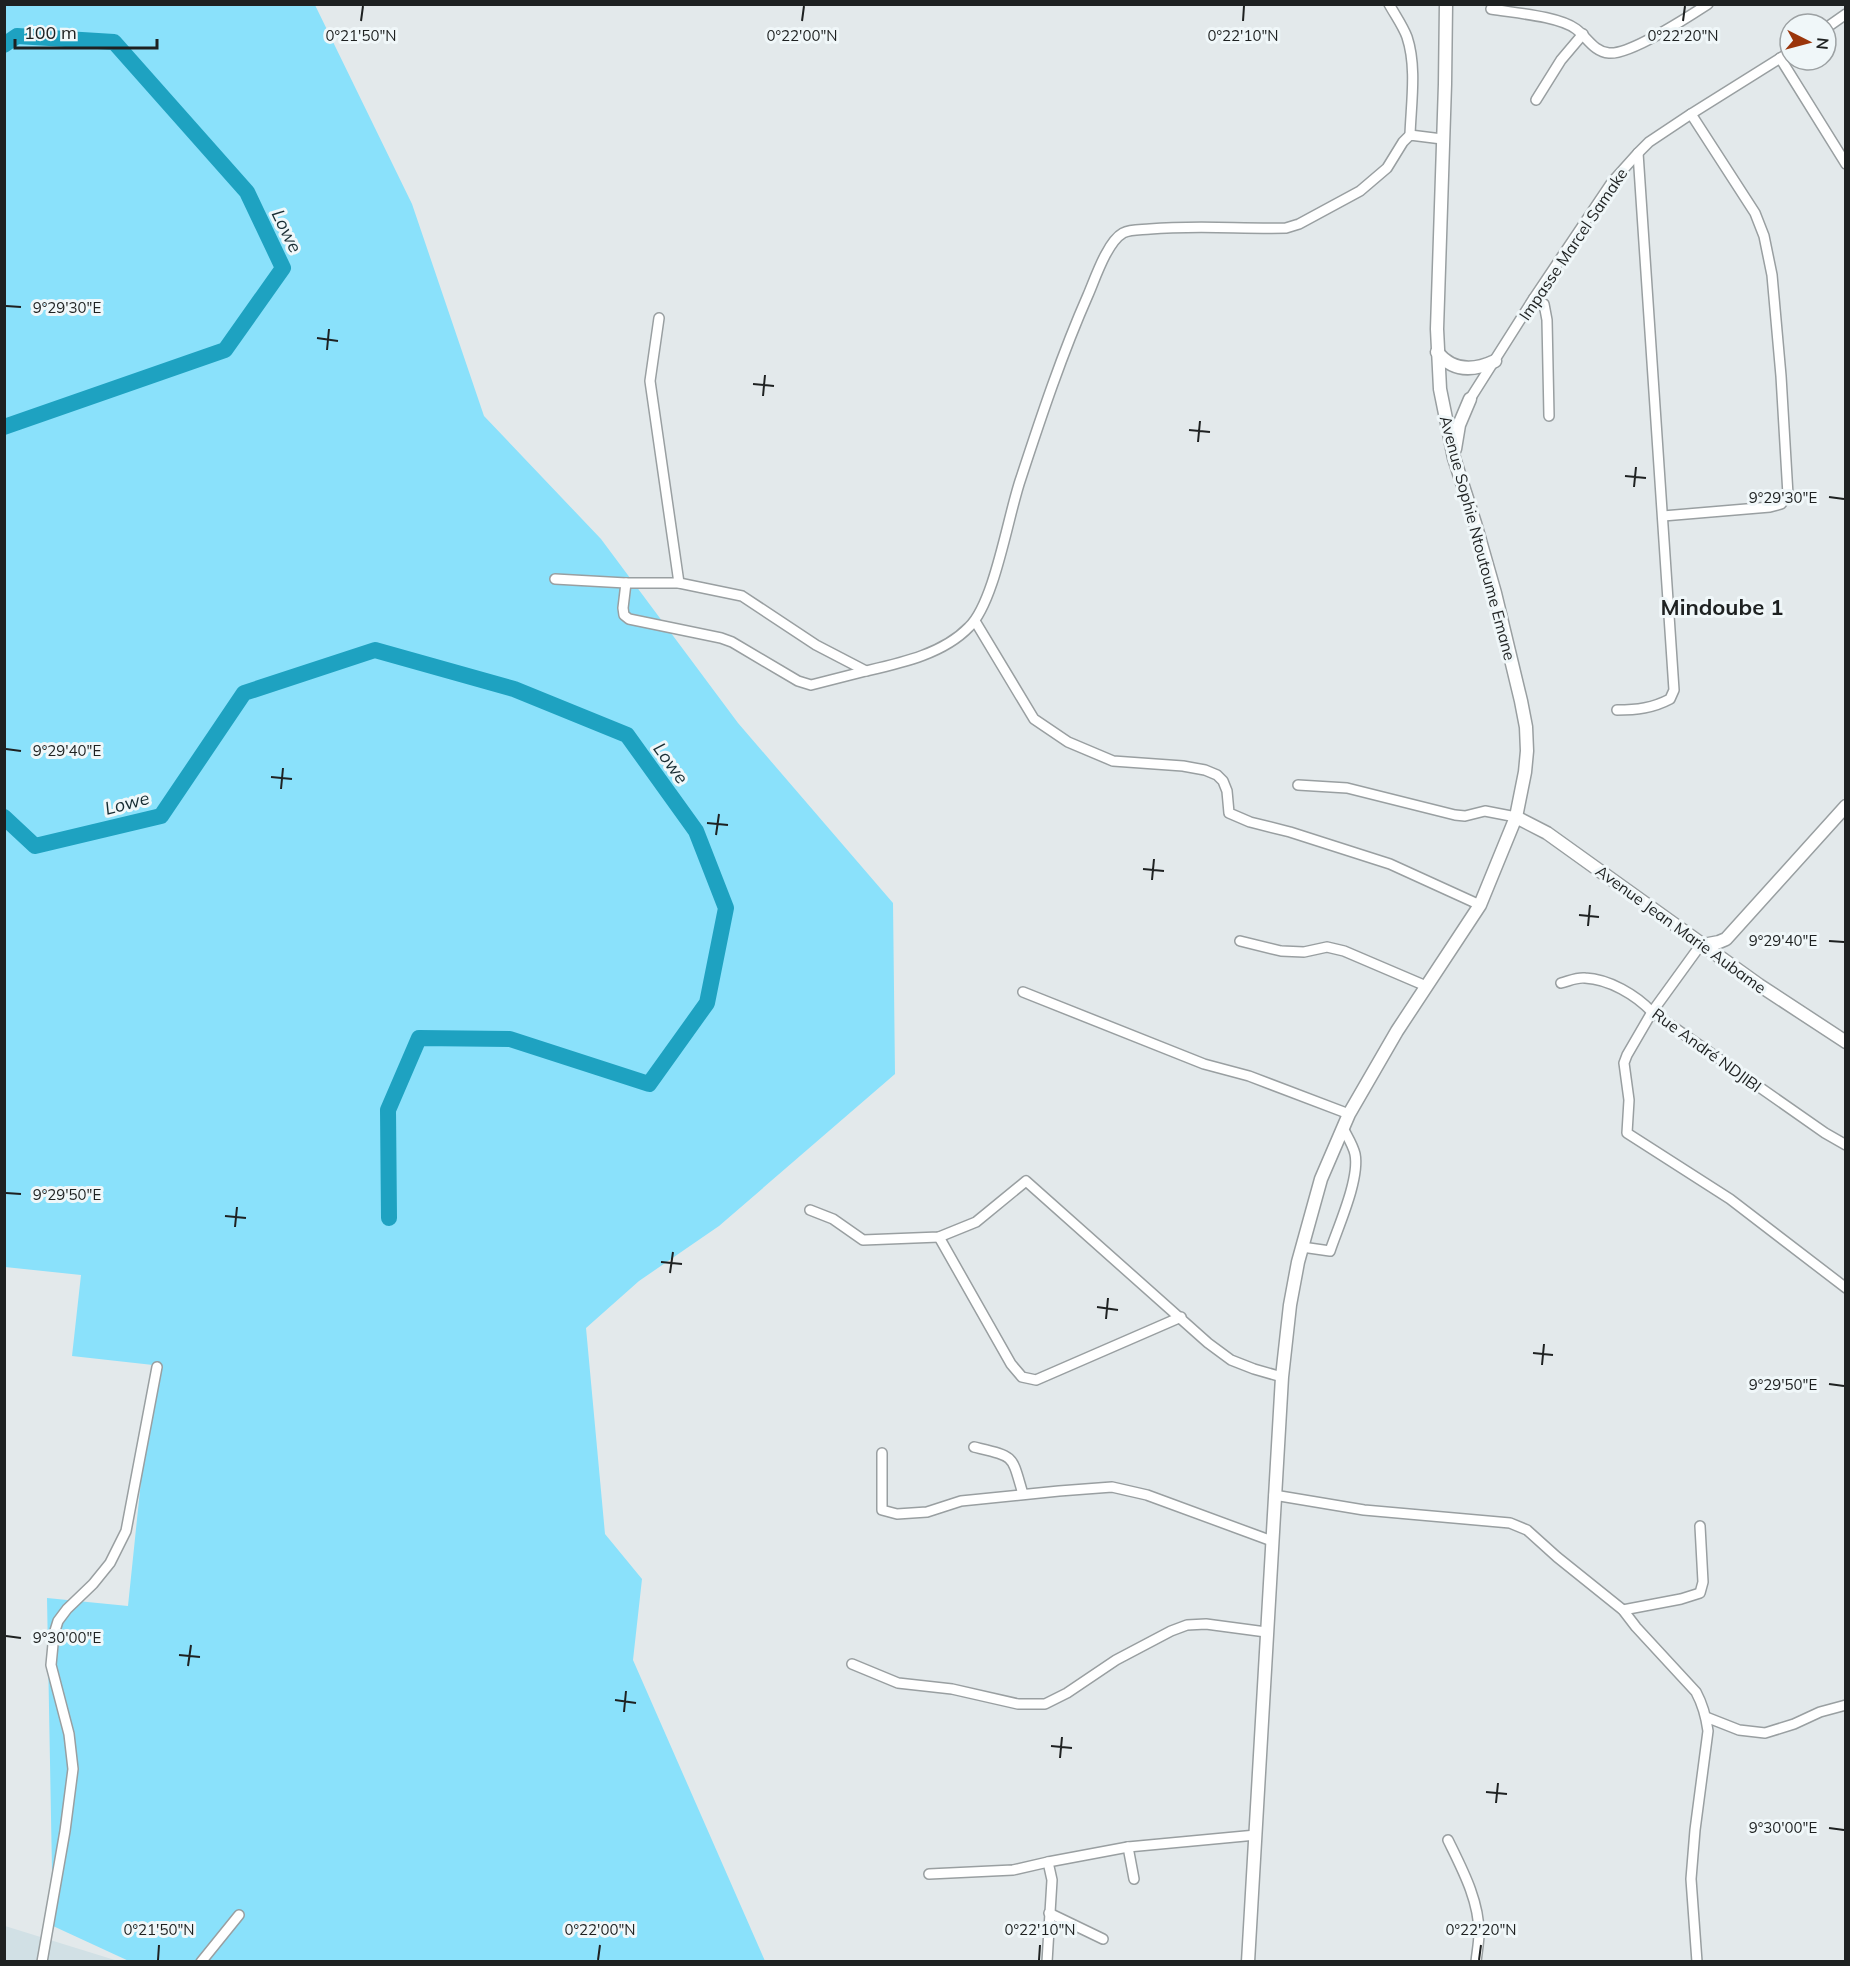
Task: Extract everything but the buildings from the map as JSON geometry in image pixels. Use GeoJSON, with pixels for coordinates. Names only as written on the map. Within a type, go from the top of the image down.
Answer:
{"type":"FeatureCollection","features":[{"type":"Feature","properties":{"kind":"street"},"geometry":{"type":"LineString","coordinates":[[626,584],[623,608],[624,615],[629,619],[721,638],[732,642],[798,681],[811,685],[905,662],[930,652],[961,633],[981,613],[992,583],[1020,480],[1060,366],[1106,255],[1118,237],[1126,231],[1201,226],[1286,228],[1299,224],[1360,191],[1387,168],[1410,135],[1412,74],[1411,52],[1407,36],[1389,4]]}},
{"type":"Feature","properties":{"kind":"street","name":"Avenue Sophie Ntoutoume Emane"},"geometry":{"type":"LineString","coordinates":[[1248,1962],[1281,1377],[1290,1305],[1302,1247],[1321,1179],[1349,1114],[1397,1031],[1480,905],[1516,817],[1525,772],[1526,727],[1521,701],[1488,570],[1454,458],[1442,401],[1437,352],[1442,138],[1446,75],[1446,4]]}},
{"type":"Feature","properties":{"kind":"street"},"geometry":{"type":"LineString","coordinates":[[1491,9],[1560,21],[1575,28],[1603,52],[1609,53],[1624,51],[1708,4]]}},
{"type":"Feature","properties":{"kind":"street"},"geometry":{"type":"LineString","coordinates":[[1536,100],[1561,60],[1582,34]]}},
{"type":"Feature","properties":{"kind":"street","name":"Impasse Marcel Samake"},"geometry":{"type":"LineString","coordinates":[[1470,399],[1534,297],[1612,182],[1638,153],[1649,142],[1778,59]]}},
{"type":"Feature","properties":{"kind":"street"},"geometry":{"type":"LineString","coordinates":[[1789,72],[1845,164]]}},
{"type":"Feature","properties":{"kind":"street"},"geometry":{"type":"LineString","coordinates":[[1663,516],[1770,507],[1781,504],[1788,495],[1772,275],[1764,236],[1755,213],[1691,114]]}},
{"type":"Feature","properties":{"kind":"street"},"geometry":{"type":"LineString","coordinates":[[1410,135],[1442,138]]}},
{"type":"Feature","properties":{"kind":"street"},"geometry":{"type":"LineString","coordinates":[[1617,710],[1633,710],[1659,705],[1670,699],[1674,690],[1638,153]]}},
{"type":"Feature","properties":{"kind":"street"},"geometry":{"type":"LineString","coordinates":[[1534,297],[1544,304],[1547,320],[1549,416]]}},
{"type":"Feature","properties":{"kind":"street"},"geometry":{"type":"LineString","coordinates":[[659,318],[650,381],[679,583]]}},
{"type":"Feature","properties":{"kind":"street"},"geometry":{"type":"LineString","coordinates":[[1437,352],[1450,363],[1466,369],[1484,366],[1495,361]]}},
{"type":"Feature","properties":{"kind":"street"},"geometry":{"type":"LineString","coordinates":[[1442,401],[1453,405],[1470,399]]}},
{"type":"Feature","properties":{"kind":"street"},"geometry":{"type":"LineString","coordinates":[[1454,458],[1457,432],[1470,399]]}},
{"type":"Feature","properties":{"kind":"street"},"geometry":{"type":"LineString","coordinates":[[555,579],[626,584],[679,583],[742,596],[816,645],[866,672]]}},
{"type":"Feature","properties":{"kind":"street"},"geometry":{"type":"LineString","coordinates":[[975,621],[1034,719],[1068,741],[1113,761],[1183,766],[1205,770],[1217,775],[1223,781],[1227,790],[1229,813],[1250,822],[1290,832],[1390,864],[1480,905]]}},
{"type":"Feature","properties":{"kind":"street"},"geometry":{"type":"LineString","coordinates":[[1298,785],[1347,788],[1455,815],[1466,816],[1485,811],[1516,817]]}},
{"type":"Feature","properties":{"kind":"street"},"geometry":{"type":"LineString","coordinates":[[1845,806],[1726,939],[1702,944],[1653,1012],[1624,1062],[1629,1100],[1627,1133],[1730,1199],[1845,1288]]}},
{"type":"Feature","properties":{"kind":"street","name":"Avenue Jean Marie Aubame"},"geometry":{"type":"LineString","coordinates":[[1516,817],[1547,833],[1783,1002],[1845,1042]]}},
{"type":"Feature","properties":{"kind":"street"},"geometry":{"type":"LineString","coordinates":[[1726,939],[1728,962]]}},
{"type":"Feature","properties":{"kind":"street"},"geometry":{"type":"LineString","coordinates":[[1240,941],[1281,951],[1304,952],[1328,947],[1344,951],[1426,986]]}},
{"type":"Feature","properties":{"kind":"street","name":"Rue André NDJIBI"},"geometry":{"type":"LineString","coordinates":[[1561,983],[1582,977],[1603,981],[1641,1000],[1653,1012],[1845,1145]]}},
{"type":"Feature","properties":{"kind":"street"},"geometry":{"type":"LineString","coordinates":[[1023,993],[1204,1064],[1258,1080],[1349,1114]]}},
{"type":"Feature","properties":{"kind":"street"},"geometry":{"type":"LineString","coordinates":[[1302,1247],[1330,1251],[1339,1226],[1355,1166],[1354,1150],[1343,1128]]}},
{"type":"Feature","properties":{"kind":"street"},"geometry":{"type":"LineString","coordinates":[[810,1210],[833,1219],[863,1240],[939,1237],[976,1222],[1026,1181],[1208,1343],[1231,1360],[1254,1370],[1281,1377]]}},
{"type":"Feature","properties":{"kind":"street"},"geometry":{"type":"LineString","coordinates":[[939,1237],[1011,1364],[1022,1377],[1036,1380],[1181,1317]]}},
{"type":"Feature","properties":{"kind":"street"},"geometry":{"type":"LineString","coordinates":[[42,1962],[73,1769],[69,1734],[51,1665],[54,1634],[58,1621],[67,1609],[93,1584],[110,1563],[126,1531],[157,1367]]}},
{"type":"Feature","properties":{"kind":"street"},"geometry":{"type":"LineString","coordinates":[[974,1446],[1009,1457],[1014,1465],[1023,1494]]}},
{"type":"Feature","properties":{"kind":"street"},"geometry":{"type":"LineString","coordinates":[[882,1453],[882,1510],[897,1514],[927,1512],[961,1501],[1112,1487],[1147,1495],[1272,1541]]}},
{"type":"Feature","properties":{"kind":"street"},"geometry":{"type":"LineString","coordinates":[[1274,1495],[1364,1510],[1510,1523],[1527,1530],[1623,1610],[1696,1692],[1706,1717],[1708,1731],[1691,1879],[1697,1962]]}},
{"type":"Feature","properties":{"kind":"street"},"geometry":{"type":"LineString","coordinates":[[1623,1610],[1700,1593],[1703,1582],[1700,1526]]}},
{"type":"Feature","properties":{"kind":"street"},"geometry":{"type":"LineString","coordinates":[[852,1664],[898,1683],[952,1689],[1018,1704],[1046,1704],[1067,1693],[1116,1660],[1187,1625],[1206,1624],[1266,1632]]}},
{"type":"Feature","properties":{"kind":"street"},"geometry":{"type":"LineString","coordinates":[[1706,1717],[1739,1730],[1765,1733],[1845,1705]]}},
{"type":"Feature","properties":{"kind":"street"},"geometry":{"type":"LineString","coordinates":[[929,1874],[1013,1870],[1128,1847],[1256,1835]]}},
{"type":"Feature","properties":{"kind":"street"},"geometry":{"type":"LineString","coordinates":[[1448,1839],[1477,1909],[1479,1934],[1476,1962]]}},
{"type":"Feature","properties":{"kind":"street"},"geometry":{"type":"LineString","coordinates":[[1128,1847],[1134,1879]]}},
{"type":"Feature","properties":{"kind":"street"},"geometry":{"type":"LineString","coordinates":[[1047,1962],[1052,1880],[1048,1862]]}},
{"type":"Feature","properties":{"kind":"street"},"geometry":{"type":"LineString","coordinates":[[1049,1913],[1103,1939]]}},
{"type":"Feature","properties":{"kind":"street"},"geometry":{"type":"LineString","coordinates":[[201,1962],[239,1915]]}},
{"type":"Feature","properties":{"kind":"shaded area"},"geometry":{"type":"Polygon","coordinates":[[[5,5],[315,5],[412,204],[484,416],[601,539],[738,723],[893,903],[895,1074],[719,1226],[639,1281],[586,1328],[605,1534],[642,1579],[633,1660],[765,1961],[131,1962],[53,1926],[47,1598],[128,1606],[153,1365],[72,1356],[81,1275],[5,1267],[5,5]]]}},
{"type":"Feature","properties":{"kind":"shaded area"},"geometry":{"type":"Polygon","coordinates":[[[5,1926],[118,1961],[5,1961],[5,1926]]]}},
{"type":"Feature","properties":{"kind":"waterway","name":"Lowe"},"geometry":{"type":"LineString","coordinates":[[4,45],[17,36],[114,42],[247,192],[283,268],[225,350],[4,427]]}},
{"type":"Feature","properties":{"kind":"waterway","name":"Lowe"},"geometry":{"type":"LineString","coordinates":[[4,817],[35,846],[161,816],[244,693],[375,650],[514,689],[627,735],[696,831],[726,908],[707,1003],[649,1084],[510,1039],[419,1038],[388,1110],[389,1218]]}},
{"type":"Feature","properties":{"kind":"district","name":"Mindoube 1"},"geometry":{"type":"Point","coordinates":[1722,607]}}]}
